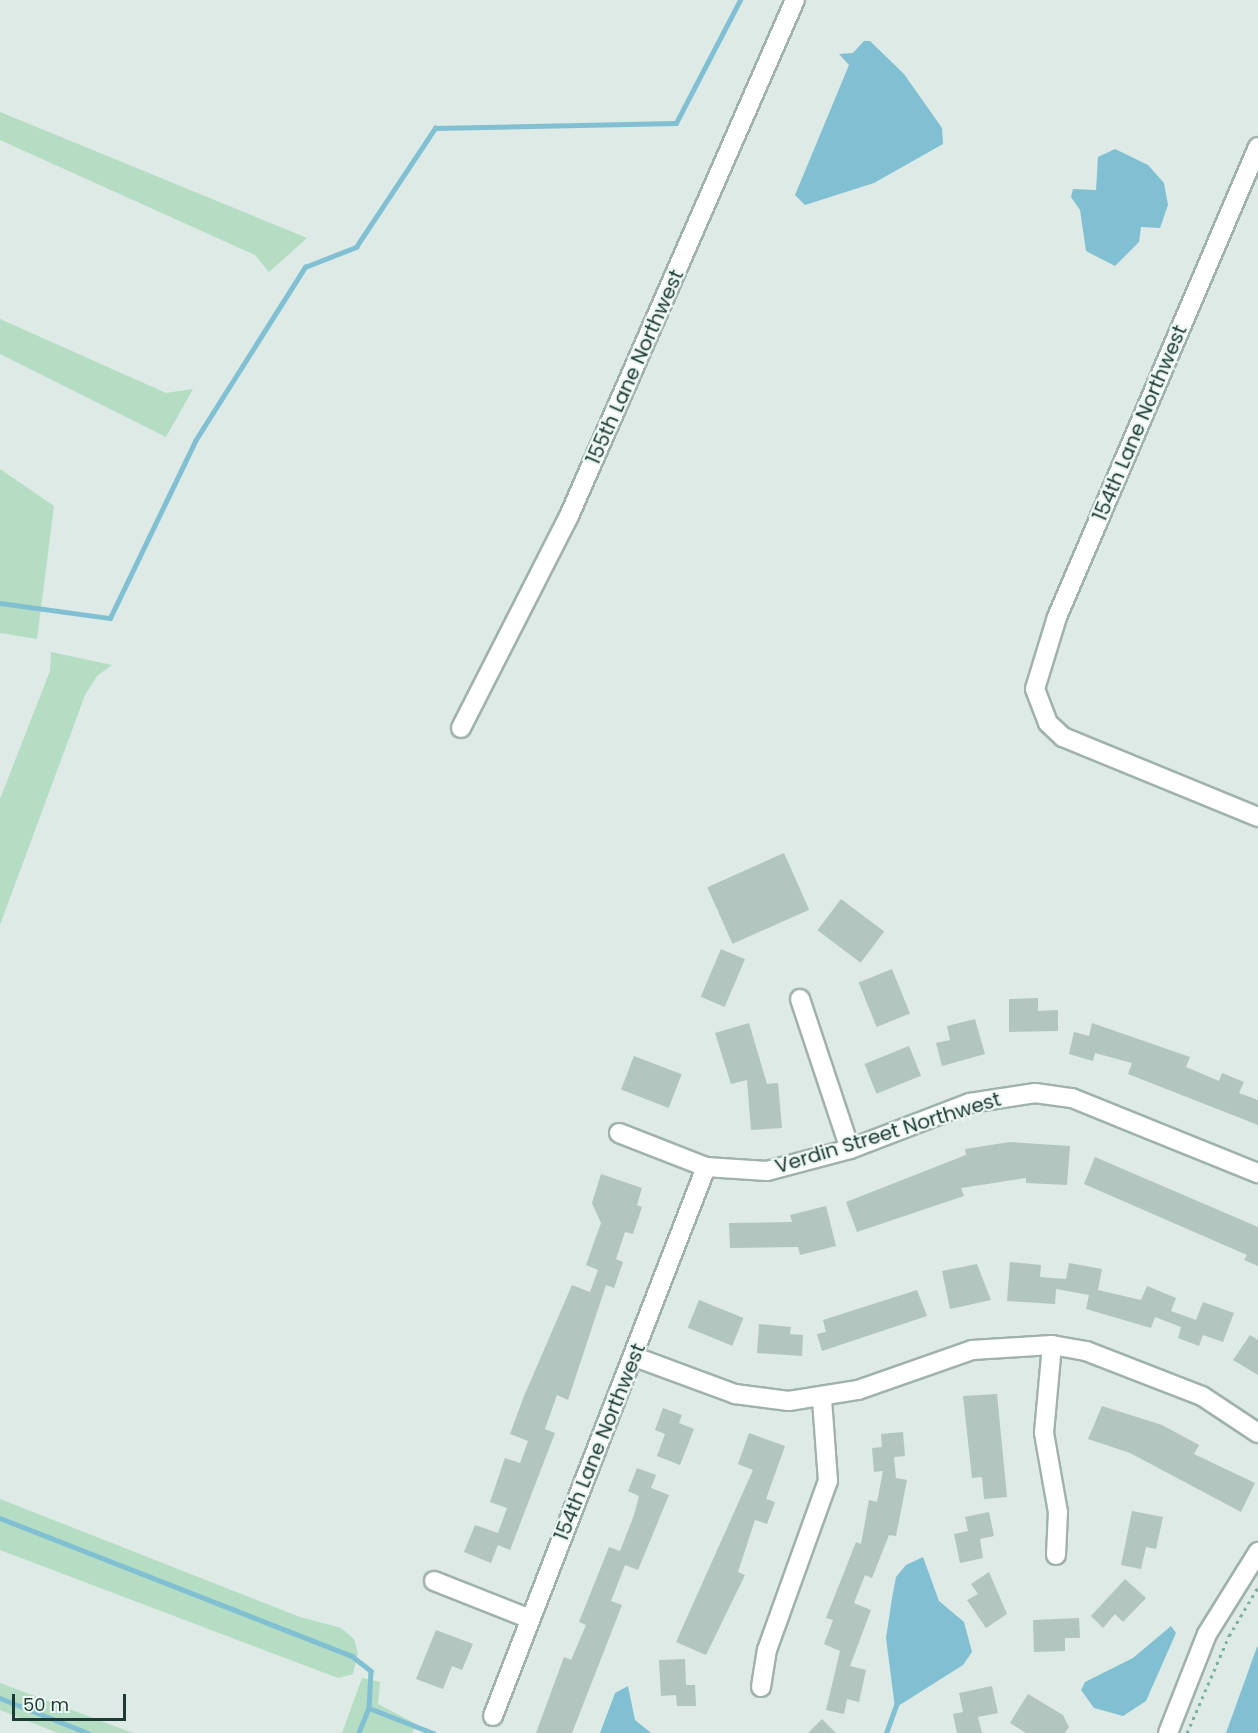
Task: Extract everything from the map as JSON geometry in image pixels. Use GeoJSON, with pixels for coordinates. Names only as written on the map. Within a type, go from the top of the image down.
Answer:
{"type":"FeatureCollection","features":[{"type":"Feature","properties":{"kind":"street","name":"155th Lane Northwest"},"geometry":{"type":"LineString","coordinates":[[461,728],[593,465],[795,0]]}},
{"type":"Feature","properties":{"kind":"street","name":"154th Lane Northwest"},"geometry":{"type":"LineString","coordinates":[[1258,147],[1038,666],[1039,703],[1063,737],[1258,817]]}},
{"type":"Feature","properties":{"kind":"street"},"geometry":{"type":"LineString","coordinates":[[800,999],[850,1149]]}},
{"type":"Feature","properties":{"kind":"street","name":"Verdin Street Northwest"},"geometry":{"type":"LineString","coordinates":[[619,1133],[705,1167],[767,1171],[850,1149],[970,1103],[1035,1093],[1072,1098],[1258,1173]]}},
{"type":"Feature","properties":{"kind":"street","name":"154th Lane Northwest"},"geometry":{"type":"LineString","coordinates":[[493,1716],[635,1357],[705,1167]]}},
{"type":"Feature","properties":{"kind":"street"},"geometry":{"type":"LineString","coordinates":[[635,1357],[735,1394],[822,1399],[972,1350],[1004,1343],[1052,1345],[1086,1351],[1203,1396],[1258,1433]]}},
{"type":"Feature","properties":{"kind":"street"},"geometry":{"type":"LineString","coordinates":[[1052,1345],[1044,1433],[1058,1512],[1056,1555]]}},
{"type":"Feature","properties":{"kind":"street"},"geometry":{"type":"LineString","coordinates":[[761,1687],[766,1650],[828,1481],[822,1399]]}},
{"type":"Feature","properties":{"kind":"street"},"geometry":{"type":"LineString","coordinates":[[1168,1733],[1207,1634],[1258,1552]]}},
{"type":"Feature","properties":{"kind":"street"},"geometry":{"type":"LineString","coordinates":[[434,1581],[530,1619]]}},
{"type":"Feature","properties":{"kind":"path"},"geometry":{"type":"LineString","coordinates":[[1187,1733],[1229,1636],[1258,1587]]}},
{"type":"Feature","properties":{"kind":"green space"},"geometry":{"type":"Polygon","coordinates":[[[0,112],[307,238],[269,272],[255,255],[0,140],[0,112]]]}},
{"type":"Feature","properties":{"kind":"green space"},"geometry":{"type":"Polygon","coordinates":[[[0,319],[166,393],[193,389],[166,437],[0,354],[0,319]]]}},
{"type":"Feature","properties":{"kind":"green space"},"geometry":{"type":"Polygon","coordinates":[[[0,469],[54,506],[37,639],[0,633],[0,469]]]}},
{"type":"Feature","properties":{"kind":"green space"},"geometry":{"type":"Polygon","coordinates":[[[51,652],[112,665],[97,676],[85,695],[0,925],[0,799],[50,671],[51,652]]]}},
{"type":"Feature","properties":{"kind":"green space"},"geometry":{"type":"Polygon","coordinates":[[[0,1499],[300,1617],[341,1628],[354,1639],[358,1653],[353,1674],[338,1678],[0,1550],[0,1499]]]}},
{"type":"Feature","properties":{"kind":"green space"},"geometry":{"type":"Polygon","coordinates":[[[362,1678],[380,1682],[378,1704],[416,1724],[412,1733],[342,1733],[362,1678]]]}},
{"type":"Feature","properties":{"kind":"green space"},"geometry":{"type":"Polygon","coordinates":[[[0,1683],[133,1733],[58,1733],[0,1710],[0,1683]]]}},
{"type":"Feature","properties":{"kind":"water"},"geometry":{"type":"Polygon","coordinates":[[[864,41],[870,41],[904,74],[942,128],[943,144],[874,183],[805,205],[795,195],[849,65],[839,54],[853,53],[864,41]]]}},
{"type":"Feature","properties":{"kind":"water"},"geometry":{"type":"Polygon","coordinates":[[[1115,149],[1148,165],[1164,183],[1168,205],[1160,228],[1141,227],[1139,242],[1115,266],[1086,251],[1080,210],[1071,197],[1073,189],[1096,190],[1098,157],[1115,149]]]}},
{"type":"Feature","properties":{"kind":"water"},"geometry":{"type":"Polygon","coordinates":[[[923,1557],[939,1601],[964,1622],[972,1652],[963,1665],[895,1708],[886,1638],[892,1598],[896,1577],[906,1565],[923,1557]]]}},
{"type":"Feature","properties":{"kind":"water"},"geometry":{"type":"Polygon","coordinates":[[[1171,1626],[1176,1633],[1146,1701],[1123,1716],[1094,1708],[1081,1690],[1085,1682],[1133,1658],[1171,1626]]]}},
{"type":"Feature","properties":{"kind":"water"},"geometry":{"type":"Polygon","coordinates":[[[1257,1647],[1258,1733],[1226,1733],[1257,1647]]]}},
{"type":"Feature","properties":{"kind":"water"},"geometry":{"type":"Polygon","coordinates":[[[628,1686],[635,1720],[651,1733],[600,1733],[615,1693],[628,1686]]]}},
{"type":"Feature","properties":{"kind":"building"},"geometry":{"type":"Polygon","coordinates":[[[784,853],[809,910],[732,944],[707,887],[784,853]]]}},
{"type":"Feature","properties":{"kind":"building"},"geometry":{"type":"Polygon","coordinates":[[[841,899],[884,931],[861,963],[818,930],[841,899]]]}},
{"type":"Feature","properties":{"kind":"building"},"geometry":{"type":"Polygon","coordinates":[[[721,949],[745,959],[725,1007],[701,997],[721,949]]]}},
{"type":"Feature","properties":{"kind":"building"},"geometry":{"type":"Polygon","coordinates":[[[892,969],[910,1014],[877,1027],[859,982],[892,969]]]}},
{"type":"Feature","properties":{"kind":"building"},"geometry":{"type":"Polygon","coordinates":[[[1038,998],[1038,1011],[1058,1010],[1058,1031],[1009,1032],[1009,999],[1038,998]]]}},
{"type":"Feature","properties":{"kind":"building"},"geometry":{"type":"Polygon","coordinates":[[[975,1019],[985,1054],[942,1066],[936,1043],[950,1040],[947,1026],[975,1019]]]}},
{"type":"Feature","properties":{"kind":"building"},"geometry":{"type":"Polygon","coordinates":[[[749,1023],[767,1084],[778,1083],[782,1128],[751,1130],[747,1080],[731,1084],[715,1033],[749,1023]]]}},
{"type":"Feature","properties":{"kind":"building"},"geometry":{"type":"Polygon","coordinates":[[[1092,1023],[1190,1057],[1186,1067],[1219,1081],[1222,1073],[1244,1082],[1239,1093],[1258,1100],[1258,1125],[1128,1074],[1132,1063],[1095,1053],[1093,1061],[1069,1054],[1074,1032],[1089,1036],[1092,1023]]]}},
{"type":"Feature","properties":{"kind":"building"},"geometry":{"type":"Polygon","coordinates":[[[909,1046],[921,1076],[876,1094],[864,1064],[909,1046]]]}},
{"type":"Feature","properties":{"kind":"building"},"geometry":{"type":"Polygon","coordinates":[[[634,1056],[682,1074],[669,1108],[621,1090],[634,1056]]]}},
{"type":"Feature","properties":{"kind":"building"},"geometry":{"type":"Polygon","coordinates":[[[1010,1142],[1070,1146],[1067,1185],[1026,1183],[1026,1178],[961,1188],[964,1196],[857,1232],[846,1202],[966,1155],[965,1149],[1010,1142]]]}},
{"type":"Feature","properties":{"kind":"building"},"geometry":{"type":"Polygon","coordinates":[[[1095,1157],[1258,1227],[1258,1266],[1244,1260],[1247,1255],[1084,1184],[1095,1157]]]}},
{"type":"Feature","properties":{"kind":"building"},"geometry":{"type":"Polygon","coordinates":[[[601,1174],[642,1188],[637,1205],[642,1207],[633,1234],[625,1232],[616,1259],[623,1262],[614,1288],[606,1285],[568,1400],[557,1395],[545,1429],[555,1433],[510,1550],[498,1545],[491,1563],[464,1552],[475,1525],[498,1533],[507,1508],[490,1502],[505,1458],[520,1463],[528,1441],[510,1434],[524,1396],[572,1285],[590,1292],[598,1270],[586,1265],[601,1223],[592,1203],[601,1174]]]}},
{"type":"Feature","properties":{"kind":"building"},"geometry":{"type":"Polygon","coordinates":[[[826,1206],[836,1246],[800,1255],[798,1247],[730,1248],[729,1223],[792,1222],[790,1215],[826,1206]]]}},
{"type":"Feature","properties":{"kind":"building"},"geometry":{"type":"Polygon","coordinates":[[[1010,1262],[1041,1265],[1040,1277],[1066,1279],[1069,1263],[1102,1269],[1098,1290],[1141,1300],[1147,1286],[1176,1298],[1171,1311],[1196,1320],[1203,1302],[1234,1313],[1223,1342],[1203,1335],[1199,1346],[1178,1338],[1181,1327],[1155,1317],[1151,1328],[1086,1309],[1089,1295],[1056,1289],[1055,1304],[1007,1301],[1010,1262]]]}},
{"type":"Feature","properties":{"kind":"building"},"geometry":{"type":"Polygon","coordinates":[[[977,1264],[991,1300],[950,1309],[942,1271],[977,1264]]]}},
{"type":"Feature","properties":{"kind":"building"},"geometry":{"type":"Polygon","coordinates":[[[917,1290],[927,1316],[822,1351],[817,1334],[826,1332],[823,1320],[917,1290]]]}},
{"type":"Feature","properties":{"kind":"building"},"geometry":{"type":"Polygon","coordinates":[[[699,1300],[744,1318],[732,1346],[688,1328],[699,1300]]]}},
{"type":"Feature","properties":{"kind":"building"},"geometry":{"type":"Polygon","coordinates":[[[759,1324],[791,1327],[790,1334],[803,1335],[802,1356],[757,1353],[759,1324]]]}},
{"type":"Feature","properties":{"kind":"building"},"geometry":{"type":"Polygon","coordinates":[[[1250,1335],[1258,1340],[1258,1375],[1233,1360],[1250,1335]]]}},
{"type":"Feature","properties":{"kind":"building"},"geometry":{"type":"Polygon","coordinates":[[[997,1394],[1007,1497],[984,1499],[982,1477],[972,1478],[963,1396],[997,1394]]]}},
{"type":"Feature","properties":{"kind":"building"},"geometry":{"type":"Polygon","coordinates":[[[1102,1406],[1162,1425],[1199,1445],[1194,1454],[1255,1483],[1241,1512],[1130,1453],[1088,1439],[1102,1406]]]}},
{"type":"Feature","properties":{"kind":"building"},"geometry":{"type":"Polygon","coordinates":[[[663,1408],[682,1415],[679,1423],[694,1429],[680,1465],[657,1456],[665,1434],[655,1430],[663,1408]]]}},
{"type":"Feature","properties":{"kind":"building"},"geometry":{"type":"Polygon","coordinates":[[[903,1432],[905,1456],[894,1457],[896,1478],[907,1480],[896,1536],[889,1535],[872,1578],[865,1575],[854,1603],[871,1610],[850,1666],[866,1670],[859,1702],[847,1699],[844,1714],[826,1710],[840,1651],[824,1644],[833,1620],[826,1618],[856,1542],[861,1544],[869,1500],[877,1502],[883,1471],[874,1472],[872,1448],[882,1447],[881,1434],[903,1432]]]}},
{"type":"Feature","properties":{"kind":"building"},"geometry":{"type":"Polygon","coordinates":[[[749,1433],[785,1446],[766,1499],[775,1502],[767,1524],[755,1520],[738,1572],[745,1575],[706,1655],[676,1642],[753,1470],[738,1464],[749,1433]]]}},
{"type":"Feature","properties":{"kind":"building"},"geometry":{"type":"Polygon","coordinates":[[[637,1468],[656,1475],[651,1488],[669,1495],[638,1570],[625,1565],[611,1601],[622,1605],[572,1733],[536,1733],[564,1657],[571,1660],[586,1625],[579,1622],[609,1547],[620,1551],[634,1515],[639,1496],[628,1491],[637,1468]]]}},
{"type":"Feature","properties":{"kind":"building"},"geometry":{"type":"Polygon","coordinates":[[[1132,1511],[1163,1517],[1156,1549],[1146,1547],[1141,1569],[1121,1565],[1132,1511]]]}},
{"type":"Feature","properties":{"kind":"building"},"geometry":{"type":"Polygon","coordinates":[[[989,1512],[994,1536],[980,1539],[983,1558],[960,1563],[954,1534],[968,1531],[965,1517],[989,1512]]]}},
{"type":"Feature","properties":{"kind":"building"},"geometry":{"type":"Polygon","coordinates":[[[989,1572],[1007,1614],[986,1628],[967,1600],[978,1594],[971,1584],[989,1572]]]}},
{"type":"Feature","properties":{"kind":"building"},"geometry":{"type":"Polygon","coordinates":[[[1125,1579],[1146,1598],[1123,1622],[1115,1614],[1103,1628],[1091,1616],[1125,1579]]]}},
{"type":"Feature","properties":{"kind":"building"},"geometry":{"type":"Polygon","coordinates":[[[1079,1618],[1080,1638],[1065,1638],[1065,1651],[1034,1652],[1033,1620],[1079,1618]]]}},
{"type":"Feature","properties":{"kind":"building"},"geometry":{"type":"Polygon","coordinates":[[[436,1630],[473,1644],[462,1670],[452,1666],[443,1689],[416,1679],[436,1630]]]}},
{"type":"Feature","properties":{"kind":"building"},"geometry":{"type":"Polygon","coordinates":[[[685,1659],[686,1685],[695,1685],[696,1706],[677,1706],[676,1695],[661,1696],[659,1660],[685,1659]]]}},
{"type":"Feature","properties":{"kind":"building"},"geometry":{"type":"Polygon","coordinates":[[[992,1686],[998,1713],[978,1717],[982,1733],[957,1733],[953,1714],[963,1712],[959,1693],[992,1686]]]}},
{"type":"Feature","properties":{"kind":"building"},"geometry":{"type":"Polygon","coordinates":[[[1028,1694],[1063,1715],[1069,1727],[1065,1733],[1026,1733],[1010,1723],[1028,1694]]]}},
{"type":"Feature","properties":{"kind":"building"},"geometry":{"type":"Polygon","coordinates":[[[822,1719],[836,1733],[808,1733],[822,1719]]]}},
{"type":"Feature","properties":{"kind":"waterway"},"geometry":{"type":"LineString","coordinates":[[0,603],[110,618],[195,441],[305,267],[356,247],[435,128],[676,123],[740,0]]}},
{"type":"Feature","properties":{"kind":"waterway"},"geometry":{"type":"LineString","coordinates":[[0,1518],[352,1656],[371,1671],[369,1708],[359,1733]]}},
{"type":"Feature","properties":{"kind":"waterway"},"geometry":{"type":"LineString","coordinates":[[0,1698],[88,1733]]}},
{"type":"Feature","properties":{"kind":"waterway"},"geometry":{"type":"LineString","coordinates":[[886,1733],[896,1705]]}},
{"type":"Feature","properties":{"kind":"waterway"},"geometry":{"type":"LineString","coordinates":[[369,1708],[433,1733]]}}]}
